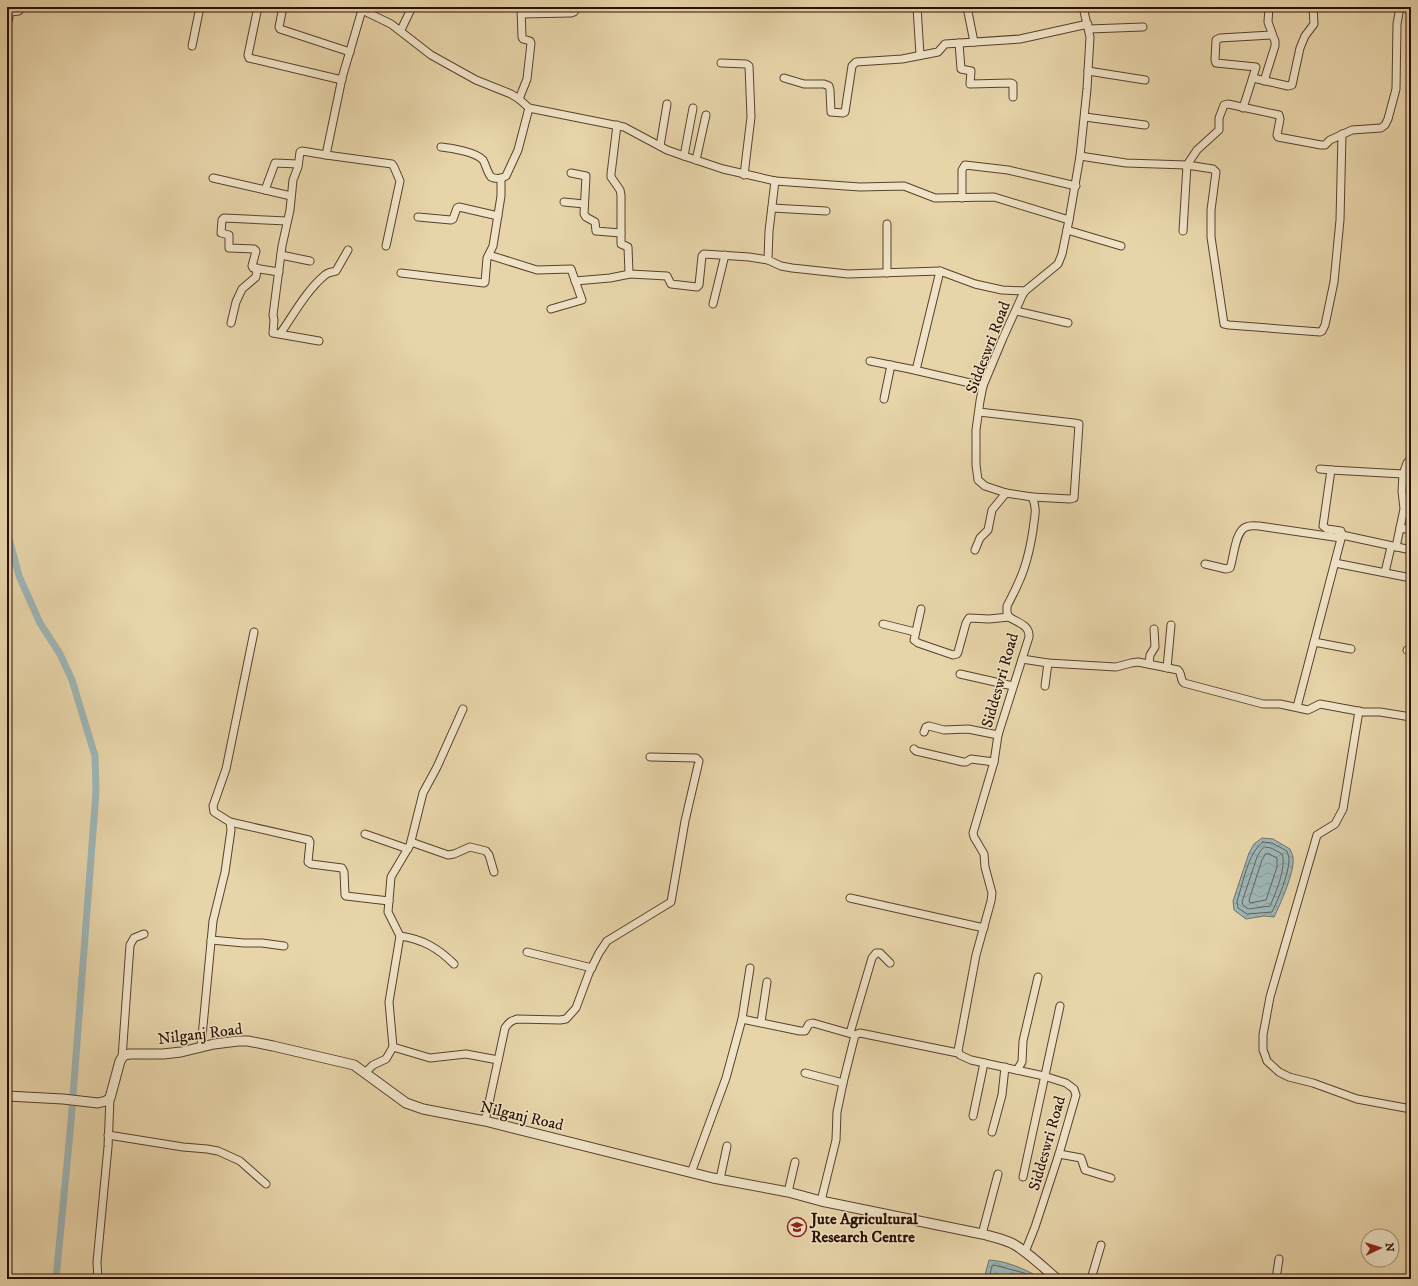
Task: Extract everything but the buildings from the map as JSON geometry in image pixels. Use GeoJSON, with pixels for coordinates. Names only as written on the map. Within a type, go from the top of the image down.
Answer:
{"type":"FeatureCollection","features":[{"type":"Feature","properties":{"kind":"street"},"geometry":{"type":"LineString","coordinates":[[7,25],[10,12],[18,11],[20,7]]}},
{"type":"Feature","properties":{"kind":"street"},"geometry":{"type":"LineString","coordinates":[[192,46],[200,7]]}},
{"type":"Feature","properties":{"kind":"street"},"geometry":{"type":"LineString","coordinates":[[258,7],[248,55],[249,58],[342,80]]}},
{"type":"Feature","properties":{"kind":"street"},"geometry":{"type":"LineString","coordinates":[[283,7],[279,27],[280,29],[350,52]]}},
{"type":"Feature","properties":{"kind":"street"},"geometry":{"type":"LineString","coordinates":[[400,30],[412,7]]}},
{"type":"Feature","properties":{"kind":"street"},"geometry":{"type":"LineString","coordinates":[[519,99],[527,76],[531,43],[530,41],[523,40],[522,37],[522,11],[571,13],[578,7]]}},
{"type":"Feature","properties":{"kind":"street"},"geometry":{"type":"LineString","coordinates":[[917,7],[920,55]]}},
{"type":"Feature","properties":{"kind":"street"},"geometry":{"type":"LineString","coordinates":[[967,7],[974,42]]}},
{"type":"Feature","properties":{"kind":"street","name":"Siddeswri Road"},"geometry":{"type":"LineString","coordinates":[[958,1053],[976,955],[992,900],[992,893],[985,867],[984,854],[974,837],[974,833],[994,762],[998,735],[1029,638],[1029,633],[1025,626],[1009,617],[1007,613],[1007,606],[1019,584],[1024,570],[1030,547],[1036,508],[1032,498],[1006,493],[985,486],[978,480],[976,465],[976,430],[983,386],[1025,291],[1058,264],[1062,254],[1076,186],[1085,117],[1090,45],[1088,26],[1083,7]]}},
{"type":"Feature","properties":{"kind":"street"},"geometry":{"type":"LineString","coordinates":[[1264,80],[1275,46],[1275,41],[1268,22],[1269,7]]}},
{"type":"Feature","properties":{"kind":"street"},"geometry":{"type":"LineString","coordinates":[[1253,78],[1288,86],[1293,84],[1300,48],[1305,36],[1314,24],[1313,7]]}},
{"type":"Feature","properties":{"kind":"street"},"geometry":{"type":"LineString","coordinates":[[1183,231],[1187,165],[1199,147],[1219,130],[1219,118],[1224,105],[1228,104],[1279,116],[1277,135],[1280,138],[1324,145],[1330,140],[1355,129],[1381,128],[1385,125],[1396,89],[1396,24],[1400,7]]}},
{"type":"Feature","properties":{"kind":"street"},"geometry":{"type":"LineString","coordinates":[[326,155],[359,8],[391,24],[431,55],[476,80],[501,89],[519,99],[529,108],[624,127],[660,146],[684,156],[744,175],[775,181],[860,187],[904,186],[912,188],[932,198],[994,197],[1070,220]]}},
{"type":"Feature","properties":{"kind":"street"},"geometry":{"type":"LineString","coordinates":[[784,78],[801,83],[829,86],[832,113],[843,113],[845,112],[853,63],[860,61],[902,59],[938,52],[945,44],[1020,39],[1088,26],[1143,27]]}},
{"type":"Feature","properties":{"kind":"street"},"geometry":{"type":"LineString","coordinates":[[1243,108],[1256,68],[1216,63],[1216,40],[1220,38],[1272,34]]}},
{"type":"Feature","properties":{"kind":"street"},"geometry":{"type":"LineString","coordinates":[[960,43],[961,69],[971,71],[970,84],[1011,82],[1013,84],[1013,97]]}},
{"type":"Feature","properties":{"kind":"street"},"geometry":{"type":"LineString","coordinates":[[721,63],[746,64],[749,66],[751,117],[744,175]]}},
{"type":"Feature","properties":{"kind":"street"},"geometry":{"type":"LineString","coordinates":[[1088,72],[1145,80]]}},
{"type":"Feature","properties":{"kind":"street"},"geometry":{"type":"LineString","coordinates":[[660,146],[667,104]]}},
{"type":"Feature","properties":{"kind":"street"},"geometry":{"type":"LineString","coordinates":[[441,147],[460,150],[480,158],[491,177],[501,178],[506,176],[518,150],[529,108]]}},
{"type":"Feature","properties":{"kind":"street"},"geometry":{"type":"LineString","coordinates":[[684,156],[693,108]]}},
{"type":"Feature","properties":{"kind":"street"},"geometry":{"type":"LineString","coordinates":[[696,160],[706,115]]}},
{"type":"Feature","properties":{"kind":"street"},"geometry":{"type":"LineString","coordinates":[[1085,117],[1145,125]]}},
{"type":"Feature","properties":{"kind":"street"},"geometry":{"type":"LineString","coordinates":[[617,125],[611,178],[620,190],[621,195],[622,245],[627,245],[628,247],[630,274]]}},
{"type":"Feature","properties":{"kind":"street"},"geometry":{"type":"LineString","coordinates":[[1080,156],[1126,163],[1187,165],[1214,169],[1216,172],[1211,210],[1211,237],[1224,324],[1229,326],[1320,332],[1325,325],[1334,282],[1341,208],[1342,134]]}},
{"type":"Feature","properties":{"kind":"street"},"geometry":{"type":"LineString","coordinates":[[319,341],[273,332],[273,315],[281,255],[293,180],[301,151],[392,164],[394,166],[400,181],[386,246]]}},
{"type":"Feature","properties":{"kind":"street"},"geometry":{"type":"LineString","coordinates":[[265,190],[275,163],[298,164]]}},
{"type":"Feature","properties":{"kind":"street"},"geometry":{"type":"LineString","coordinates":[[962,198],[962,170],[965,165],[1002,169],[1076,186]]}},
{"type":"Feature","properties":{"kind":"street"},"geometry":{"type":"LineString","coordinates":[[571,173],[586,176],[584,214],[586,217],[595,222],[596,231],[621,233]]}},
{"type":"Feature","properties":{"kind":"street"},"geometry":{"type":"LineString","coordinates":[[212,178],[291,196]]}},
{"type":"Feature","properties":{"kind":"street"},"geometry":{"type":"LineString","coordinates":[[401,273],[484,283],[487,258],[493,246],[502,194],[501,178]]}},
{"type":"Feature","properties":{"kind":"street"},"geometry":{"type":"LineString","coordinates":[[768,260],[775,181]]}},
{"type":"Feature","properties":{"kind":"street"},"geometry":{"type":"LineString","coordinates":[[564,202],[584,204]]}},
{"type":"Feature","properties":{"kind":"street"},"geometry":{"type":"LineString","coordinates":[[418,217],[451,220],[459,207],[498,216]]}},
{"type":"Feature","properties":{"kind":"street"},"geometry":{"type":"LineString","coordinates":[[772,208],[826,211]]}},
{"type":"Feature","properties":{"kind":"street"},"geometry":{"type":"LineString","coordinates":[[279,272],[252,267],[256,250],[229,248],[230,235],[221,233],[222,219],[287,221]]}},
{"type":"Feature","properties":{"kind":"street"},"geometry":{"type":"LineString","coordinates":[[887,224],[887,273]]}},
{"type":"Feature","properties":{"kind":"street"},"geometry":{"type":"LineString","coordinates":[[1068,230],[1121,246]]}},
{"type":"Feature","properties":{"kind":"street"},"geometry":{"type":"LineString","coordinates":[[280,334],[293,316],[300,302],[325,274],[336,271],[348,250]]}},
{"type":"Feature","properties":{"kind":"street"},"geometry":{"type":"LineString","coordinates":[[575,281],[610,278],[630,274],[667,276],[671,284],[697,287],[700,285],[704,254],[768,260],[781,266],[792,268],[848,274],[940,271],[975,284],[1002,290],[1025,291]]}},
{"type":"Feature","properties":{"kind":"street"},"geometry":{"type":"LineString","coordinates":[[281,255],[310,261]]}},
{"type":"Feature","properties":{"kind":"street"},"geometry":{"type":"LineString","coordinates":[[489,255],[537,270],[569,268],[572,270],[582,300],[551,309]]}},
{"type":"Feature","properties":{"kind":"street"},"geometry":{"type":"LineString","coordinates":[[713,304],[725,255]]}},
{"type":"Feature","properties":{"kind":"street"},"geometry":{"type":"LineString","coordinates":[[231,323],[236,300],[243,287],[256,277],[257,268]]}},
{"type":"Feature","properties":{"kind":"street"},"geometry":{"type":"LineString","coordinates":[[916,370],[940,271]]}},
{"type":"Feature","properties":{"kind":"street"},"geometry":{"type":"LineString","coordinates":[[1016,310],[1068,323]]}},
{"type":"Feature","properties":{"kind":"street"},"geometry":{"type":"LineString","coordinates":[[870,361],[983,386]]}},
{"type":"Feature","properties":{"kind":"street"},"geometry":{"type":"LineString","coordinates":[[884,399],[891,365]]}},
{"type":"Feature","properties":{"kind":"street"},"geometry":{"type":"LineString","coordinates":[[979,412],[1078,424],[1074,498],[1032,498]]}},
{"type":"Feature","properties":{"kind":"street"},"geometry":{"type":"LineString","coordinates":[[1385,572],[1400,528],[1404,506],[1402,474],[1411,458]]}},
{"type":"Feature","properties":{"kind":"street"},"geometry":{"type":"LineString","coordinates":[[1320,469],[1402,474]]}},
{"type":"Feature","properties":{"kind":"street"},"geometry":{"type":"LineString","coordinates":[[1297,707],[1342,537],[1341,531],[1327,529],[1324,526],[1331,470]]}},
{"type":"Feature","properties":{"kind":"street"},"geometry":{"type":"LineString","coordinates":[[976,550],[980,538],[988,530],[992,510],[1006,493]]}},
{"type":"Feature","properties":{"kind":"street"},"geometry":{"type":"LineString","coordinates":[[1206,564],[1226,569],[1230,568],[1239,534],[1248,526],[1342,537],[1411,550]]}},
{"type":"Feature","properties":{"kind":"street"},"geometry":{"type":"LineString","coordinates":[[1400,528],[1411,530]]}},
{"type":"Feature","properties":{"kind":"street"},"geometry":{"type":"LineString","coordinates":[[1335,563],[1411,578]]}},
{"type":"Feature","properties":{"kind":"street"},"geometry":{"type":"LineString","coordinates":[[921,609],[914,639],[915,642],[955,655],[958,652],[966,623],[969,618],[989,619],[1009,617]]}},
{"type":"Feature","properties":{"kind":"street"},"geometry":{"type":"LineString","coordinates":[[883,624],[916,632]]}},
{"type":"Feature","properties":{"kind":"street"},"geometry":{"type":"LineString","coordinates":[[1168,668],[1170,625]]}},
{"type":"Feature","properties":{"kind":"street"},"geometry":{"type":"LineString","coordinates":[[1149,664],[1150,655],[1155,647],[1154,629]]}},
{"type":"Feature","properties":{"kind":"street"},"geometry":{"type":"LineString","coordinates":[[254,632],[226,769],[213,806],[214,812],[230,822],[309,840],[308,862],[311,864],[342,868],[344,870],[346,896],[389,901]]}},
{"type":"Feature","properties":{"kind":"street"},"geometry":{"type":"LineString","coordinates":[[1314,642],[1351,649]]}},
{"type":"Feature","properties":{"kind":"street"},"geometry":{"type":"LineString","coordinates":[[1022,659],[1048,663],[1116,668],[1135,662],[1149,664],[1179,671],[1184,683],[1263,704],[1278,704],[1308,710],[1320,704],[1359,711],[1380,712],[1411,717]]}},
{"type":"Feature","properties":{"kind":"street"},"geometry":{"type":"LineString","coordinates":[[1045,686],[1048,663]]}},
{"type":"Feature","properties":{"kind":"street"},"geometry":{"type":"LineString","coordinates":[[960,674],[1013,686]]}},
{"type":"Feature","properties":{"kind":"street"},"geometry":{"type":"LineString","coordinates":[[365,1073],[373,1065],[386,1059],[393,1047],[389,1002],[400,936],[388,912],[391,877],[409,846],[423,793],[437,767],[463,709]]}},
{"type":"Feature","properties":{"kind":"street"},"geometry":{"type":"LineString","coordinates":[[1359,711],[1343,809],[1335,824],[1316,835],[1270,997],[1263,1034],[1263,1050],[1267,1061],[1283,1075],[1313,1083],[1357,1100],[1411,1109]]}},
{"type":"Feature","properties":{"kind":"street"},"geometry":{"type":"LineString","coordinates":[[924,732],[926,727],[929,726],[939,729],[968,729],[998,735]]}},
{"type":"Feature","properties":{"kind":"street"},"geometry":{"type":"LineString","coordinates":[[914,749],[916,751],[964,762],[971,759],[994,762]]}},
{"type":"Feature","properties":{"kind":"street"},"geometry":{"type":"LineString","coordinates":[[484,1121],[506,1028],[512,1020],[566,1019],[576,1008],[599,953],[608,941],[668,904],[672,899],[684,825],[699,761],[696,758],[650,757]]}},
{"type":"Feature","properties":{"kind":"street"},"geometry":{"type":"LineString","coordinates":[[201,1047],[212,921],[225,872],[231,830],[230,822]]}},
{"type":"Feature","properties":{"kind":"street"},"geometry":{"type":"LineString","coordinates":[[366,834],[448,855],[470,847],[486,851],[489,855],[494,872]]}},
{"type":"Feature","properties":{"kind":"street"},"geometry":{"type":"LineString","coordinates":[[850,898],[984,928]]}},
{"type":"Feature","properties":{"kind":"street"},"geometry":{"type":"LineString","coordinates":[[98,1279],[97,1262],[110,1098],[122,1058],[130,945],[134,938],[144,934]]}},
{"type":"Feature","properties":{"kind":"street"},"geometry":{"type":"LineString","coordinates":[[400,936],[425,942],[440,951],[454,964]]}},
{"type":"Feature","properties":{"kind":"street"},"geometry":{"type":"LineString","coordinates":[[211,940],[244,943],[262,942],[284,946]]}},
{"type":"Feature","properties":{"kind":"street"},"geometry":{"type":"LineString","coordinates":[[527,952],[592,968]]}},
{"type":"Feature","properties":{"kind":"street"},"geometry":{"type":"LineString","coordinates":[[821,1201],[836,1140],[837,1112],[853,1034],[872,958],[876,953],[880,953],[890,963]]}},
{"type":"Feature","properties":{"kind":"street"},"geometry":{"type":"LineString","coordinates":[[691,1172],[724,1082],[742,1019],[750,968]]}},
{"type":"Feature","properties":{"kind":"street"},"geometry":{"type":"LineString","coordinates":[[1017,1070],[1022,1062],[1023,1041],[1038,977]]}},
{"type":"Feature","properties":{"kind":"street"},"geometry":{"type":"LineString","coordinates":[[742,1019],[761,1022],[767,982]]}},
{"type":"Feature","properties":{"kind":"street"},"geometry":{"type":"LineString","coordinates":[[1023,1177],[1060,1006]]}},
{"type":"Feature","properties":{"kind":"street","name":"Siddeswri Road"},"geometry":{"type":"LineString","coordinates":[[761,1022],[803,1031],[809,1024],[812,1023],[853,1034],[860,1033],[958,1053],[971,1060],[1044,1076],[1066,1083],[1074,1090],[1076,1094],[1060,1154],[1025,1252]]}},
{"type":"Feature","properties":{"kind":"street","name":"Nilganj Road"},"geometry":{"type":"LineString","coordinates":[[122,1058],[124,1055],[130,1054],[163,1054],[181,1052],[226,1042],[248,1041],[348,1063],[354,1065],[406,1103],[416,1107],[484,1121],[720,1179],[788,1192],[821,1201],[1000,1238],[1025,1252],[1057,1279]]}},
{"type":"Feature","properties":{"kind":"street"},"geometry":{"type":"LineString","coordinates":[[393,1047],[430,1058],[466,1054],[498,1060]]}},
{"type":"Feature","properties":{"kind":"street"},"geometry":{"type":"LineString","coordinates":[[973,1116],[984,1063]]}},
{"type":"Feature","properties":{"kind":"street"},"geometry":{"type":"LineString","coordinates":[[992,1132],[1002,1095],[1005,1067]]}},
{"type":"Feature","properties":{"kind":"street"},"geometry":{"type":"LineString","coordinates":[[805,1073],[843,1083]]}},
{"type":"Feature","properties":{"kind":"street"},"geometry":{"type":"LineString","coordinates":[[7,1096],[84,1102],[103,1102],[110,1098]]}},
{"type":"Feature","properties":{"kind":"street"},"geometry":{"type":"LineString","coordinates":[[108,1135],[218,1151],[240,1161],[266,1184]]}},
{"type":"Feature","properties":{"kind":"street"},"geometry":{"type":"LineString","coordinates":[[720,1179],[728,1146]]}},
{"type":"Feature","properties":{"kind":"street"},"geometry":{"type":"LineString","coordinates":[[1060,1154],[1081,1158],[1085,1170],[1111,1178]]}},
{"type":"Feature","properties":{"kind":"street"},"geometry":{"type":"LineString","coordinates":[[788,1192],[795,1162]]}},
{"type":"Feature","properties":{"kind":"street"},"geometry":{"type":"LineString","coordinates":[[982,1234],[998,1174]]}},
{"type":"Feature","properties":{"kind":"street"},"geometry":{"type":"LineString","coordinates":[[1091,1279],[1101,1245]]}},
{"type":"Feature","properties":{"kind":"street"},"geometry":{"type":"LineString","coordinates":[[1276,1279],[1279,1259]]}},
{"type":"Feature","properties":{"kind":"water"},"geometry":{"type":"Polygon","coordinates":[[[1262,838],[1273,839],[1290,849],[1293,858],[1292,871],[1280,905],[1274,917],[1264,916],[1246,919],[1234,910],[1233,901],[1249,853],[1254,844],[1262,838]]]}},
{"type":"Feature","properties":{"kind":"water"},"geometry":{"type":"Polygon","coordinates":[[[989,1260],[1015,1266],[1039,1277],[1039,1279],[984,1279],[989,1260]]]}},
{"type":"Feature","properties":{"kind":"waterway"},"geometry":{"type":"LineString","coordinates":[[7,531],[19,576],[40,623],[60,654],[72,680],[95,756],[96,792],[71,1122],[56,1279]]}},
{"type":"Feature","properties":{"kind":"place","name":"Jute Agricultural Research Centre"},"geometry":{"type":"Point","coordinates":[797,1227]}}]}
